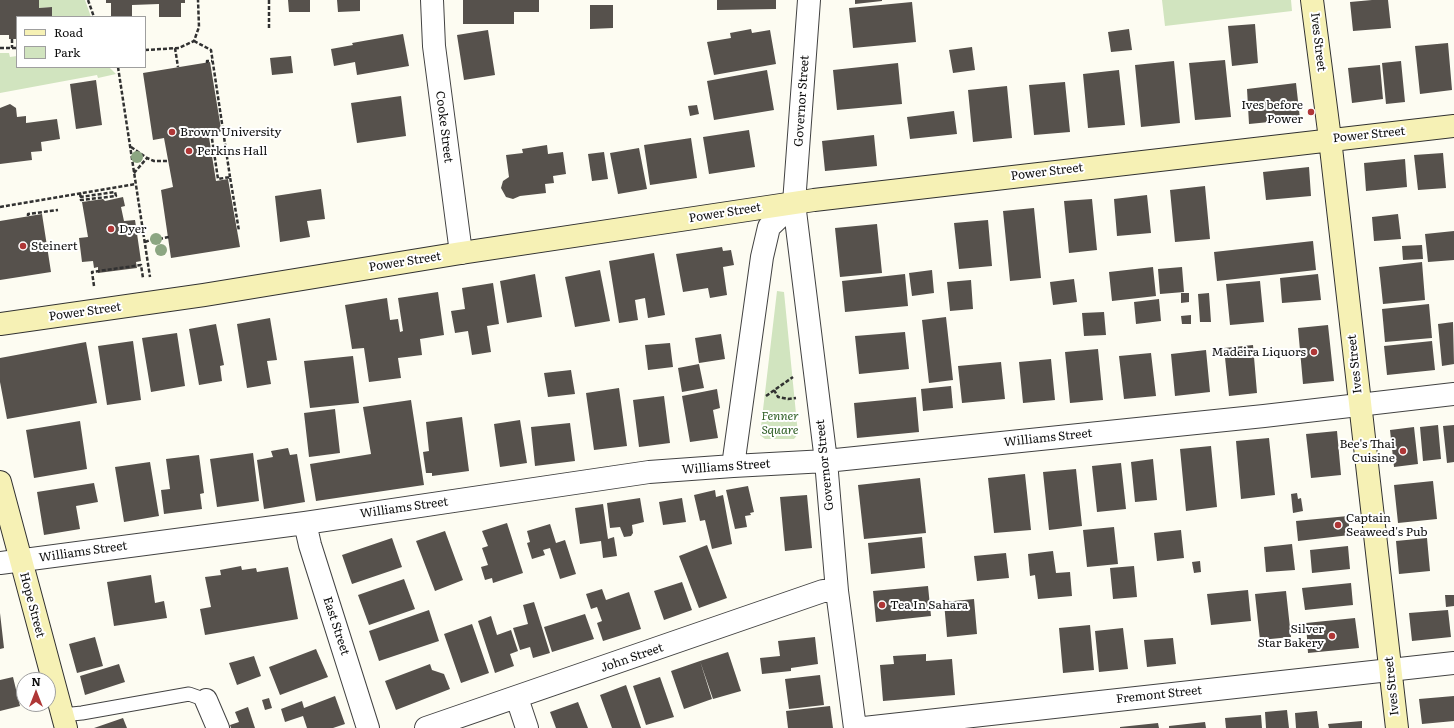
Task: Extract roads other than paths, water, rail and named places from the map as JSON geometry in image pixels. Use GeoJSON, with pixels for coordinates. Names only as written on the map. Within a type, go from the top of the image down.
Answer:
{"type":"FeatureCollection","features":[{"type":"Feature","properties":{"kind":"street","name":"Cooke Street"},"geometry":{"type":"LineString","coordinates":[[432,0],[434,46],[461,253]]}},
{"type":"Feature","properties":{"kind":"street","name":"Governor Street"},"geometry":{"type":"LineString","coordinates":[[809,0],[794,203],[826,461],[837,591],[855,728]]}},
{"type":"Feature","properties":{"kind":"street","name":"Ives Street"},"geometry":{"type":"LineString","coordinates":[[1312,0],[1330,139],[1359,405],[1397,728]]}},
{"type":"Feature","properties":{"kind":"street","name":"Power Street"},"geometry":{"type":"LineString","coordinates":[[0,324],[204,295],[461,253],[794,203],[1330,139],[1454,126]]}},
{"type":"Feature","properties":{"kind":"street"},"geometry":{"type":"LineString","coordinates":[[733,466],[762,257],[768,227],[794,203]]}},
{"type":"Feature","properties":{"kind":"street","name":"Williams Street"},"geometry":{"type":"LineString","coordinates":[[10,562],[305,523],[649,472],[826,461],[1454,394]]}},
{"type":"Feature","properties":{"kind":"street","name":"Hope Street"},"geometry":{"type":"LineString","coordinates":[[0,482],[10,562],[64,722]]}},
{"type":"Feature","properties":{"kind":"street","name":"East Street"},"geometry":{"type":"LineString","coordinates":[[305,523],[310,545],[368,728]]}},
{"type":"Feature","properties":{"kind":"street","name":"John Street"},"geometry":{"type":"LineString","coordinates":[[426,728],[517,698],[823,591],[837,591]]}},
{"type":"Feature","properties":{"kind":"street","name":"Fremont Street"},"geometry":{"type":"LineString","coordinates":[[864,728],[1454,662]]}},
{"type":"Feature","properties":{"kind":"street"},"geometry":{"type":"LineString","coordinates":[[517,698],[527,728]]}},
{"type":"Feature","properties":{"kind":"street"},"geometry":{"type":"LineString","coordinates":[[206,700],[218,728]]}},
{"type":"Feature","properties":{"kind":"lane"},"geometry":{"type":"LineString","coordinates":[[64,722],[82,713],[189,694],[206,700]]}},
{"type":"Feature","properties":{"kind":"place","name":"Ives before Power"},"geometry":{"type":"Point","coordinates":[1311,112]}},
{"type":"Feature","properties":{"kind":"place","name":"Brown University"},"geometry":{"type":"Point","coordinates":[172,132]}},
{"type":"Feature","properties":{"kind":"place","name":"Perkins Hall"},"geometry":{"type":"Point","coordinates":[189,151]}},
{"type":"Feature","properties":{"kind":"place","name":"Dyer"},"geometry":{"type":"Point","coordinates":[111,229]}},
{"type":"Feature","properties":{"kind":"place","name":"Steinert"},"geometry":{"type":"Point","coordinates":[23,246]}},
{"type":"Feature","properties":{"kind":"place","name":"Madeira Liquors"},"geometry":{"type":"Point","coordinates":[1314,352]}},
{"type":"Feature","properties":{"kind":"place","name":"Bee's Thai Cuisine"},"geometry":{"type":"Point","coordinates":[1403,451]}},
{"type":"Feature","properties":{"kind":"place","name":"Captain Seaweed's Pub"},"geometry":{"type":"Point","coordinates":[1338,525]}},
{"type":"Feature","properties":{"kind":"place","name":"Tea In Sahara"},"geometry":{"type":"Point","coordinates":[882,605]}},
{"type":"Feature","properties":{"kind":"place","name":"Silver Star Bakery"},"geometry":{"type":"Point","coordinates":[1332,636]}},
{"type":"Feature","properties":{"kind":"park label","name":"Fenner Square"},"geometry":{"type":"Point","coordinates":[780,423]}}]}
